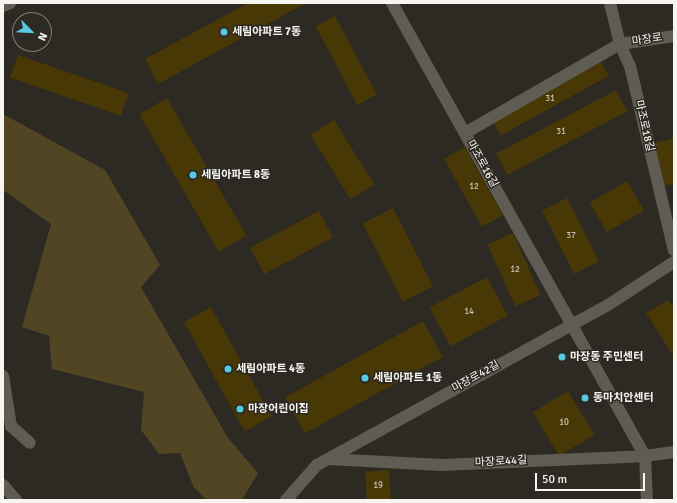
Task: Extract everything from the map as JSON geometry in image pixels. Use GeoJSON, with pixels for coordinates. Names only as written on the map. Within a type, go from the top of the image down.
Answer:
{"type":"FeatureCollection","features":[{"type":"Feature","properties":{"kind":"street"},"geometry":{"type":"LineString","coordinates":[[3,6],[10,3]]}},
{"type":"Feature","properties":{"kind":"street","name":"마조로16길"},"geometry":{"type":"LineString","coordinates":[[392,3],[645,456]]}},
{"type":"Feature","properties":{"kind":"street","name":"마조로18길"},"geometry":{"type":"LineString","coordinates":[[610,3],[620,44],[630,66],[674,250]]}},
{"type":"Feature","properties":{"kind":"street","name":"마장로"},"geometry":{"type":"LineString","coordinates":[[620,44],[674,36]]}},
{"type":"Feature","properties":{"kind":"street"},"geometry":{"type":"LineString","coordinates":[[465,133],[620,44]]}},
{"type":"Feature","properties":{"kind":"street","name":"마장로42길"},"geometry":{"type":"LineString","coordinates":[[286,500],[317,465],[572,324],[674,262]]}},
{"type":"Feature","properties":{"kind":"street"},"geometry":{"type":"LineString","coordinates":[[3,376],[12,426],[30,443]]}},
{"type":"Feature","properties":{"kind":"street","name":"마장로44길"},"geometry":{"type":"LineString","coordinates":[[329,458],[442,465],[645,456],[674,452]]}},
{"type":"Feature","properties":{"kind":"street"},"geometry":{"type":"LineString","coordinates":[[645,456],[647,500]]}},
{"type":"Feature","properties":{"kind":"street"},"geometry":{"type":"LineString","coordinates":[[3,485],[16,500]]}},
{"type":"Feature","properties":{"kind":"shaded area"},"geometry":{"type":"Polygon","coordinates":[[[3,114],[105,170],[160,265],[141,287],[228,438],[258,473],[242,500],[207,500],[194,488],[180,453],[159,454],[141,430],[144,392],[52,369],[49,336],[22,327],[51,224],[3,190],[3,114]]]}},
{"type":"Feature","properties":{"kind":"building","name":"세림아파트 7동"},"geometry":{"type":"Polygon","coordinates":[[[248,3],[304,4],[158,84],[145,59],[248,3]]]}},
{"type":"Feature","properties":{"kind":"building"},"geometry":{"type":"Polygon","coordinates":[[[335,16],[377,95],[357,105],[316,26],[335,16]]]}},
{"type":"Feature","properties":{"kind":"building"},"geometry":{"type":"Polygon","coordinates":[[[18,55],[129,93],[121,116],[10,78],[18,55]]]}},
{"type":"Feature","properties":{"kind":"building"},"geometry":{"type":"Polygon","coordinates":[[[600,60],[609,76],[500,136],[492,120],[600,60]]]}},
{"type":"Feature","properties":{"kind":"building"},"geometry":{"type":"Polygon","coordinates":[[[616,90],[627,111],[507,175],[496,154],[616,90]]]}},
{"type":"Feature","properties":{"kind":"building","name":"세림아파트 8동"},"geometry":{"type":"Polygon","coordinates":[[[167,98],[246,236],[219,252],[139,114],[167,98]]]}},
{"type":"Feature","properties":{"kind":"building"},"geometry":{"type":"Polygon","coordinates":[[[334,120],[374,184],[351,199],[310,135],[334,120]]]}},
{"type":"Feature","properties":{"kind":"building"},"geometry":{"type":"Polygon","coordinates":[[[674,138],[674,184],[664,186],[654,143],[674,138]]]}},
{"type":"Feature","properties":{"kind":"building"},"geometry":{"type":"Polygon","coordinates":[[[465,147],[503,215],[482,227],[444,159],[465,147]]]}},
{"type":"Feature","properties":{"kind":"building"},"geometry":{"type":"Polygon","coordinates":[[[627,181],[644,210],[607,232],[590,202],[627,181]]]}},
{"type":"Feature","properties":{"kind":"building"},"geometry":{"type":"Polygon","coordinates":[[[567,198],[599,261],[574,274],[542,211],[567,198]]]}},
{"type":"Feature","properties":{"kind":"building"},"geometry":{"type":"Polygon","coordinates":[[[393,208],[433,286],[403,302],[363,223],[393,208]]]}},
{"type":"Feature","properties":{"kind":"building"},"geometry":{"type":"Polygon","coordinates":[[[319,211],[333,237],[264,274],[250,248],[319,211]]]}},
{"type":"Feature","properties":{"kind":"building"},"geometry":{"type":"Polygon","coordinates":[[[513,233],[541,295],[515,307],[487,244],[513,233]]]}},
{"type":"Feature","properties":{"kind":"building"},"geometry":{"type":"Polygon","coordinates":[[[487,277],[508,316],[450,346],[430,308],[487,277]]]}},
{"type":"Feature","properties":{"kind":"building"},"geometry":{"type":"Polygon","coordinates":[[[668,300],[674,308],[674,357],[646,313],[668,300]]]}},
{"type":"Feature","properties":{"kind":"building","name":"세림아파트 4동"},"geometry":{"type":"Polygon","coordinates":[[[211,307],[272,416],[244,431],[184,322],[211,307]]]}},
{"type":"Feature","properties":{"kind":"building","name":"세림아파트 1동"},"geometry":{"type":"Polygon","coordinates":[[[423,321],[443,357],[305,433],[285,398],[423,321]]]}},
{"type":"Feature","properties":{"kind":"building"},"geometry":{"type":"Polygon","coordinates":[[[568,391],[594,435],[559,456],[533,412],[568,391]]]}},
{"type":"Feature","properties":{"kind":"building"},"geometry":{"type":"Polygon","coordinates":[[[389,470],[391,500],[367,500],[365,472],[389,470]]]}},
{"type":"Feature","properties":{"kind":"place","name":"세림아파트 7동"},"geometry":{"type":"Point","coordinates":[224,32]}},
{"type":"Feature","properties":{"kind":"place","name":"세림아파트 8동"},"geometry":{"type":"Point","coordinates":[193,175]}},
{"type":"Feature","properties":{"kind":"place","name":"마장동 주민센터"},"geometry":{"type":"Point","coordinates":[562,357]}},
{"type":"Feature","properties":{"kind":"place","name":"세림아파트 4동"},"geometry":{"type":"Point","coordinates":[228,369]}},
{"type":"Feature","properties":{"kind":"place","name":"세림아파트 1동"},"geometry":{"type":"Point","coordinates":[365,378]}},
{"type":"Feature","properties":{"kind":"place","name":"동마치안센터"},"geometry":{"type":"Point","coordinates":[585,398]}},
{"type":"Feature","properties":{"kind":"place","name":"마장어린이집"},"geometry":{"type":"Point","coordinates":[240,409]}}]}
